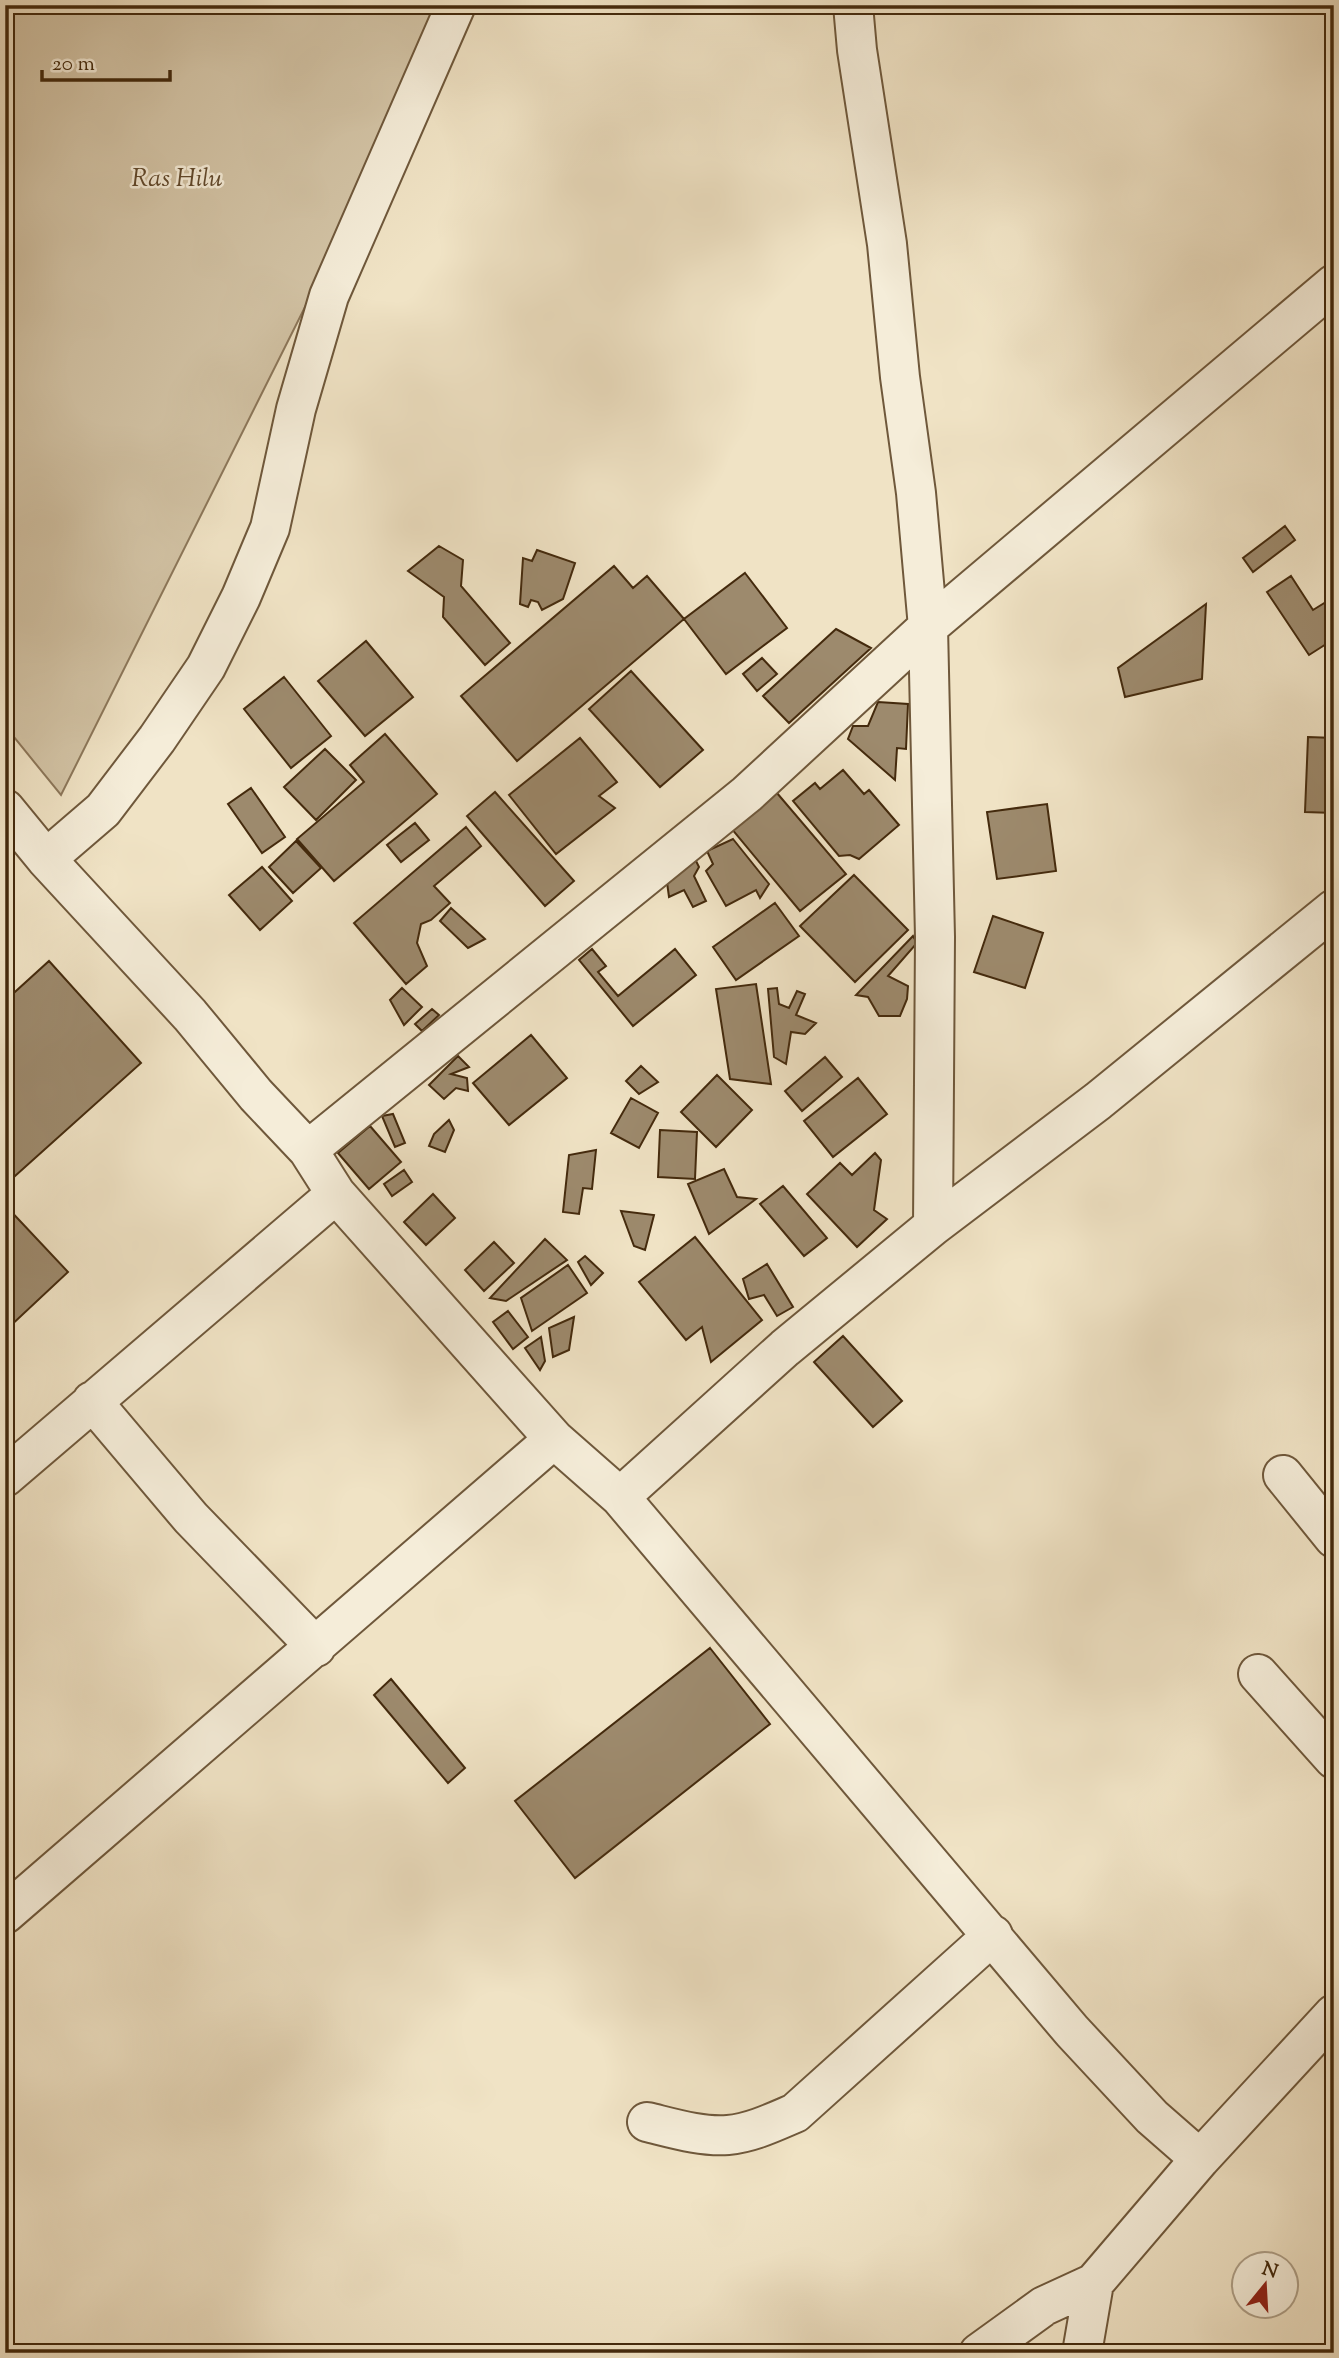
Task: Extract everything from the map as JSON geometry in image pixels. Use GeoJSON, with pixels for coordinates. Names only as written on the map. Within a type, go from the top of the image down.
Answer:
{"type":"FeatureCollection","features":[{"type":"Feature","properties":{"kind":"street"},"geometry":{"type":"LineString","coordinates":[[46,859],[103,810],[158,739],[206,667],[241,597],[270,527],[296,409],[329,296],[456,5]]}},
{"type":"Feature","properties":{"kind":"street"},"geometry":{"type":"LineString","coordinates":[[853,5],[857,50],[887,244],[900,377],[916,493],[928,627],[935,937],[933,1226]]}},
{"type":"Feature","properties":{"kind":"street"},"geometry":{"type":"LineString","coordinates":[[308,1150],[747,794],[928,627],[1334,284]]}},
{"type":"Feature","properties":{"kind":"street"},"geometry":{"type":"LineString","coordinates":[[5,809],[46,859],[190,1015],[257,1095],[308,1150],[336,1194],[554,1439],[620,1497],[1072,2031],[1152,2117],[1200,2159]]}},
{"type":"Feature","properties":{"kind":"street"},"geometry":{"type":"LineString","coordinates":[[620,1497],[785,1348],[933,1226],[1098,1101],[1334,909]]}},
{"type":"Feature","properties":{"kind":"street"},"geometry":{"type":"LineString","coordinates":[[5,1477],[336,1194]]}},
{"type":"Feature","properties":{"kind":"street"},"geometry":{"type":"LineString","coordinates":[[92,1401],[191,1518],[316,1647]]}},
{"type":"Feature","properties":{"kind":"street"},"geometry":{"type":"LineString","coordinates":[[5,1914],[554,1439]]}},
{"type":"Feature","properties":{"kind":"street"},"geometry":{"type":"LineString","coordinates":[[1283,1475],[1334,1538]]}},
{"type":"Feature","properties":{"kind":"street"},"geometry":{"type":"LineString","coordinates":[[1258,1674],[1334,1759]]}},
{"type":"Feature","properties":{"kind":"street"},"geometry":{"type":"LineString","coordinates":[[647,2122],[688,2132],[727,2135],[762,2127],[795,2113],[993,1935]]}},
{"type":"Feature","properties":{"kind":"street"},"geometry":{"type":"LineString","coordinates":[[979,2353],[1044,2306],[1094,2283],[1200,2159],[1334,2014]]}},
{"type":"Feature","properties":{"kind":"street"},"geometry":{"type":"LineString","coordinates":[[1082,2353],[1094,2283]]}},
{"type":"Feature","properties":{"kind":"green space","name":"Ras Hilu"},"geometry":{"type":"Polygon","coordinates":[[[5,5],[456,5],[61,795],[5,726],[5,5]]]}},
{"type":"Feature","properties":{"kind":"building"},"geometry":{"type":"Polygon","coordinates":[[[1285,526],[1295,540],[1253,572],[1243,558],[1285,526]]]}},
{"type":"Feature","properties":{"kind":"building"},"geometry":{"type":"Polygon","coordinates":[[[439,546],[463,560],[461,586],[510,643],[485,665],[443,617],[444,597],[408,571],[439,546]]]}},
{"type":"Feature","properties":{"kind":"building"},"geometry":{"type":"Polygon","coordinates":[[[537,550],[575,563],[563,599],[542,610],[538,602],[531,600],[528,607],[520,604],[523,558],[532,561],[537,550]]]}},
{"type":"Feature","properties":{"kind":"building"},"geometry":{"type":"Polygon","coordinates":[[[614,566],[633,588],[647,576],[684,619],[517,761],[461,696],[614,566]]]}},
{"type":"Feature","properties":{"kind":"building"},"geometry":{"type":"Polygon","coordinates":[[[745,573],[787,628],[726,674],[684,619],[745,573]]]}},
{"type":"Feature","properties":{"kind":"building"},"geometry":{"type":"Polygon","coordinates":[[[1291,576],[1313,610],[1334,597],[1334,639],[1309,655],[1267,592],[1291,576]]]}},
{"type":"Feature","properties":{"kind":"building"},"geometry":{"type":"Polygon","coordinates":[[[1206,604],[1202,679],[1125,697],[1118,668],[1206,604]]]}},
{"type":"Feature","properties":{"kind":"building"},"geometry":{"type":"Polygon","coordinates":[[[836,629],[871,648],[789,723],[763,696],[836,629]]]}},
{"type":"Feature","properties":{"kind":"building"},"geometry":{"type":"Polygon","coordinates":[[[366,641],[413,697],[365,736],[318,681],[366,641]]]}},
{"type":"Feature","properties":{"kind":"building"},"geometry":{"type":"Polygon","coordinates":[[[762,658],[777,674],[757,691],[743,674],[762,658]]]}},
{"type":"Feature","properties":{"kind":"building"},"geometry":{"type":"Polygon","coordinates":[[[631,671],[703,750],[660,787],[589,709],[631,671]]]}},
{"type":"Feature","properties":{"kind":"building"},"geometry":{"type":"Polygon","coordinates":[[[284,677],[331,736],[291,768],[244,709],[284,677]]]}},
{"type":"Feature","properties":{"kind":"building"},"geometry":{"type":"Polygon","coordinates":[[[878,702],[908,704],[906,749],[897,748],[895,780],[848,739],[853,726],[868,726],[878,702]]]}},
{"type":"Feature","properties":{"kind":"building"},"geometry":{"type":"Polygon","coordinates":[[[385,734],[437,794],[334,881],[297,839],[364,782],[350,765],[385,734]]]}},
{"type":"Feature","properties":{"kind":"building"},"geometry":{"type":"Polygon","coordinates":[[[1308,737],[1334,738],[1334,813],[1305,812],[1308,737]]]}},
{"type":"Feature","properties":{"kind":"building"},"geometry":{"type":"Polygon","coordinates":[[[580,738],[617,782],[599,796],[615,808],[556,854],[509,795],[580,738]]]}},
{"type":"Feature","properties":{"kind":"building"},"geometry":{"type":"Polygon","coordinates":[[[325,749],[356,780],[316,820],[284,787],[325,749]]]}},
{"type":"Feature","properties":{"kind":"building"},"geometry":{"type":"Polygon","coordinates":[[[843,770],[864,794],[869,790],[899,825],[859,859],[850,855],[839,856],[793,801],[815,783],[820,789],[843,770]]]}},
{"type":"Feature","properties":{"kind":"building"},"geometry":{"type":"Polygon","coordinates":[[[771,786],[846,874],[800,911],[726,822],[771,786]]]}},
{"type":"Feature","properties":{"kind":"building"},"geometry":{"type":"Polygon","coordinates":[[[251,788],[285,837],[262,853],[228,804],[251,788]]]}},
{"type":"Feature","properties":{"kind":"building"},"geometry":{"type":"Polygon","coordinates":[[[495,792],[574,881],[545,906],[467,816],[495,792]]]}},
{"type":"Feature","properties":{"kind":"building"},"geometry":{"type":"Polygon","coordinates":[[[1047,804],[1056,871],[997,879],[987,812],[1047,804]]]}},
{"type":"Feature","properties":{"kind":"building"},"geometry":{"type":"Polygon","coordinates":[[[415,823],[429,840],[401,862],[387,845],[415,823]]]}},
{"type":"Feature","properties":{"kind":"building"},"geometry":{"type":"Polygon","coordinates":[[[466,827],[481,846],[434,886],[450,903],[431,920],[421,924],[417,943],[427,966],[406,984],[354,923],[466,827]]]}},
{"type":"Feature","properties":{"kind":"building"},"geometry":{"type":"Polygon","coordinates":[[[733,839],[769,884],[760,898],[756,890],[726,906],[706,871],[713,864],[707,851],[733,839]]]}},
{"type":"Feature","properties":{"kind":"building"},"geometry":{"type":"Polygon","coordinates":[[[296,841],[321,868],[293,893],[269,867],[296,841]]]}},
{"type":"Feature","properties":{"kind":"building"},"geometry":{"type":"Polygon","coordinates":[[[693,855],[699,867],[694,876],[706,901],[693,907],[684,890],[669,897],[666,875],[693,855]]]}},
{"type":"Feature","properties":{"kind":"building"},"geometry":{"type":"Polygon","coordinates":[[[262,867],[292,901],[260,930],[229,895],[262,867]]]}},
{"type":"Feature","properties":{"kind":"building"},"geometry":{"type":"Polygon","coordinates":[[[854,875],[908,930],[855,982],[800,926],[854,875]]]}},
{"type":"Feature","properties":{"kind":"building"},"geometry":{"type":"Polygon","coordinates":[[[775,903],[799,936],[736,980],[713,947],[775,903]]]}},
{"type":"Feature","properties":{"kind":"building"},"geometry":{"type":"Polygon","coordinates":[[[451,908],[485,939],[468,948],[440,921],[451,908]]]}},
{"type":"Feature","properties":{"kind":"building"},"geometry":{"type":"Polygon","coordinates":[[[993,916],[1043,933],[1025,988],[974,972],[993,916]]]}},
{"type":"Feature","properties":{"kind":"building"},"geometry":{"type":"Polygon","coordinates":[[[913,936],[917,943],[888,976],[908,986],[907,999],[900,1016],[879,1016],[868,997],[856,995],[913,936]]]}},
{"type":"Feature","properties":{"kind":"building"},"geometry":{"type":"Polygon","coordinates":[[[592,949],[606,966],[598,972],[618,996],[675,949],[696,975],[633,1026],[579,960],[592,949]]]}},
{"type":"Feature","properties":{"kind":"building"},"geometry":{"type":"Polygon","coordinates":[[[49,961],[141,1063],[5,1185],[5,1001],[49,961]]]}},
{"type":"Feature","properties":{"kind":"building"},"geometry":{"type":"Polygon","coordinates":[[[756,984],[771,1084],[730,1079],[716,989],[756,984]]]}},
{"type":"Feature","properties":{"kind":"building"},"geometry":{"type":"Polygon","coordinates":[[[402,988],[422,1007],[404,1025],[390,1000],[402,988]]]}},
{"type":"Feature","properties":{"kind":"building"},"geometry":{"type":"Polygon","coordinates":[[[777,988],[779,1004],[789,1008],[797,991],[805,994],[796,1015],[816,1023],[805,1034],[791,1032],[786,1064],[774,1057],[768,989],[777,988]]]}},
{"type":"Feature","properties":{"kind":"building"},"geometry":{"type":"Polygon","coordinates":[[[432,1009],[439,1015],[422,1031],[415,1024],[432,1009]]]}},
{"type":"Feature","properties":{"kind":"building"},"geometry":{"type":"Polygon","coordinates":[[[531,1035],[567,1078],[509,1125],[473,1083],[531,1035]]]}},
{"type":"Feature","properties":{"kind":"building"},"geometry":{"type":"Polygon","coordinates":[[[458,1056],[469,1067],[451,1074],[467,1078],[468,1091],[456,1088],[444,1099],[429,1085],[458,1056]]]}},
{"type":"Feature","properties":{"kind":"building"},"geometry":{"type":"Polygon","coordinates":[[[825,1057],[842,1077],[802,1111],[785,1091],[825,1057]]]}},
{"type":"Feature","properties":{"kind":"building"},"geometry":{"type":"Polygon","coordinates":[[[641,1066],[658,1082],[639,1094],[626,1081],[641,1066]]]}},
{"type":"Feature","properties":{"kind":"building"},"geometry":{"type":"Polygon","coordinates":[[[717,1075],[752,1110],[716,1147],[681,1112],[717,1075]]]}},
{"type":"Feature","properties":{"kind":"building"},"geometry":{"type":"Polygon","coordinates":[[[858,1078],[887,1114],[833,1157],[804,1121],[858,1078]]]}},
{"type":"Feature","properties":{"kind":"building"},"geometry":{"type":"Polygon","coordinates":[[[631,1098],[658,1113],[639,1148],[611,1133],[631,1098]]]}},
{"type":"Feature","properties":{"kind":"building"},"geometry":{"type":"Polygon","coordinates":[[[393,1114],[405,1143],[395,1147],[382,1116],[393,1114]]]}},
{"type":"Feature","properties":{"kind":"building"},"geometry":{"type":"Polygon","coordinates":[[[449,1120],[454,1130],[445,1152],[429,1146],[434,1134],[449,1120]]]}},
{"type":"Feature","properties":{"kind":"building"},"geometry":{"type":"Polygon","coordinates":[[[370,1126],[401,1162],[369,1189],[338,1153],[370,1126]]]}},
{"type":"Feature","properties":{"kind":"building"},"geometry":{"type":"Polygon","coordinates":[[[660,1130],[697,1132],[695,1179],[658,1177],[660,1130]]]}},
{"type":"Feature","properties":{"kind":"building"},"geometry":{"type":"Polygon","coordinates":[[[596,1150],[592,1189],[583,1188],[579,1214],[563,1212],[569,1155],[596,1150]]]}},
{"type":"Feature","properties":{"kind":"building"},"geometry":{"type":"Polygon","coordinates":[[[875,1153],[881,1160],[874,1210],[887,1219],[857,1247],[807,1194],[840,1163],[852,1175],[875,1153]]]}},
{"type":"Feature","properties":{"kind":"building"},"geometry":{"type":"Polygon","coordinates":[[[724,1169],[737,1197],[756,1199],[709,1234],[688,1184],[724,1169]]]}},
{"type":"Feature","properties":{"kind":"building"},"geometry":{"type":"Polygon","coordinates":[[[404,1170],[412,1182],[392,1196],[384,1184],[404,1170]]]}},
{"type":"Feature","properties":{"kind":"building"},"geometry":{"type":"Polygon","coordinates":[[[783,1186],[827,1238],[804,1256],[760,1204],[783,1186]]]}},
{"type":"Feature","properties":{"kind":"building"},"geometry":{"type":"Polygon","coordinates":[[[433,1194],[455,1218],[426,1245],[404,1222],[433,1194]]]}},
{"type":"Feature","properties":{"kind":"building"},"geometry":{"type":"Polygon","coordinates":[[[5,1205],[68,1272],[5,1331],[5,1205]]]}},
{"type":"Feature","properties":{"kind":"building"},"geometry":{"type":"Polygon","coordinates":[[[621,1211],[654,1215],[645,1250],[634,1246],[621,1211]]]}},
{"type":"Feature","properties":{"kind":"building"},"geometry":{"type":"Polygon","coordinates":[[[695,1237],[762,1320],[711,1362],[702,1327],[686,1340],[639,1282],[695,1237]]]}},
{"type":"Feature","properties":{"kind":"building"},"geometry":{"type":"Polygon","coordinates":[[[545,1239],[567,1260],[506,1301],[490,1298],[545,1239]]]}},
{"type":"Feature","properties":{"kind":"building"},"geometry":{"type":"Polygon","coordinates":[[[494,1242],[514,1263],[484,1291],[465,1270],[494,1242]]]}},
{"type":"Feature","properties":{"kind":"building"},"geometry":{"type":"Polygon","coordinates":[[[585,1256],[603,1273],[591,1285],[578,1262],[585,1256]]]}},
{"type":"Feature","properties":{"kind":"building"},"geometry":{"type":"Polygon","coordinates":[[[767,1264],[793,1307],[777,1316],[764,1295],[749,1299],[743,1279],[767,1264]]]}},
{"type":"Feature","properties":{"kind":"building"},"geometry":{"type":"Polygon","coordinates":[[[568,1265],[587,1293],[532,1331],[521,1298],[568,1265]]]}},
{"type":"Feature","properties":{"kind":"building"},"geometry":{"type":"Polygon","coordinates":[[[508,1311],[528,1337],[513,1349],[493,1322],[508,1311]]]}},
{"type":"Feature","properties":{"kind":"building"},"geometry":{"type":"Polygon","coordinates":[[[574,1317],[569,1350],[553,1357],[549,1328],[574,1317]]]}},
{"type":"Feature","properties":{"kind":"building"},"geometry":{"type":"Polygon","coordinates":[[[843,1336],[902,1401],[873,1427],[814,1362],[843,1336]]]}},
{"type":"Feature","properties":{"kind":"building"},"geometry":{"type":"Polygon","coordinates":[[[541,1337],[545,1361],[540,1370],[525,1348],[541,1337]]]}},
{"type":"Feature","properties":{"kind":"building"},"geometry":{"type":"Polygon","coordinates":[[[710,1648],[770,1724],[575,1878],[515,1801],[710,1648]]]}},
{"type":"Feature","properties":{"kind":"building"},"geometry":{"type":"Polygon","coordinates":[[[391,1679],[465,1768],[448,1783],[374,1695],[391,1679]]]}}]}
